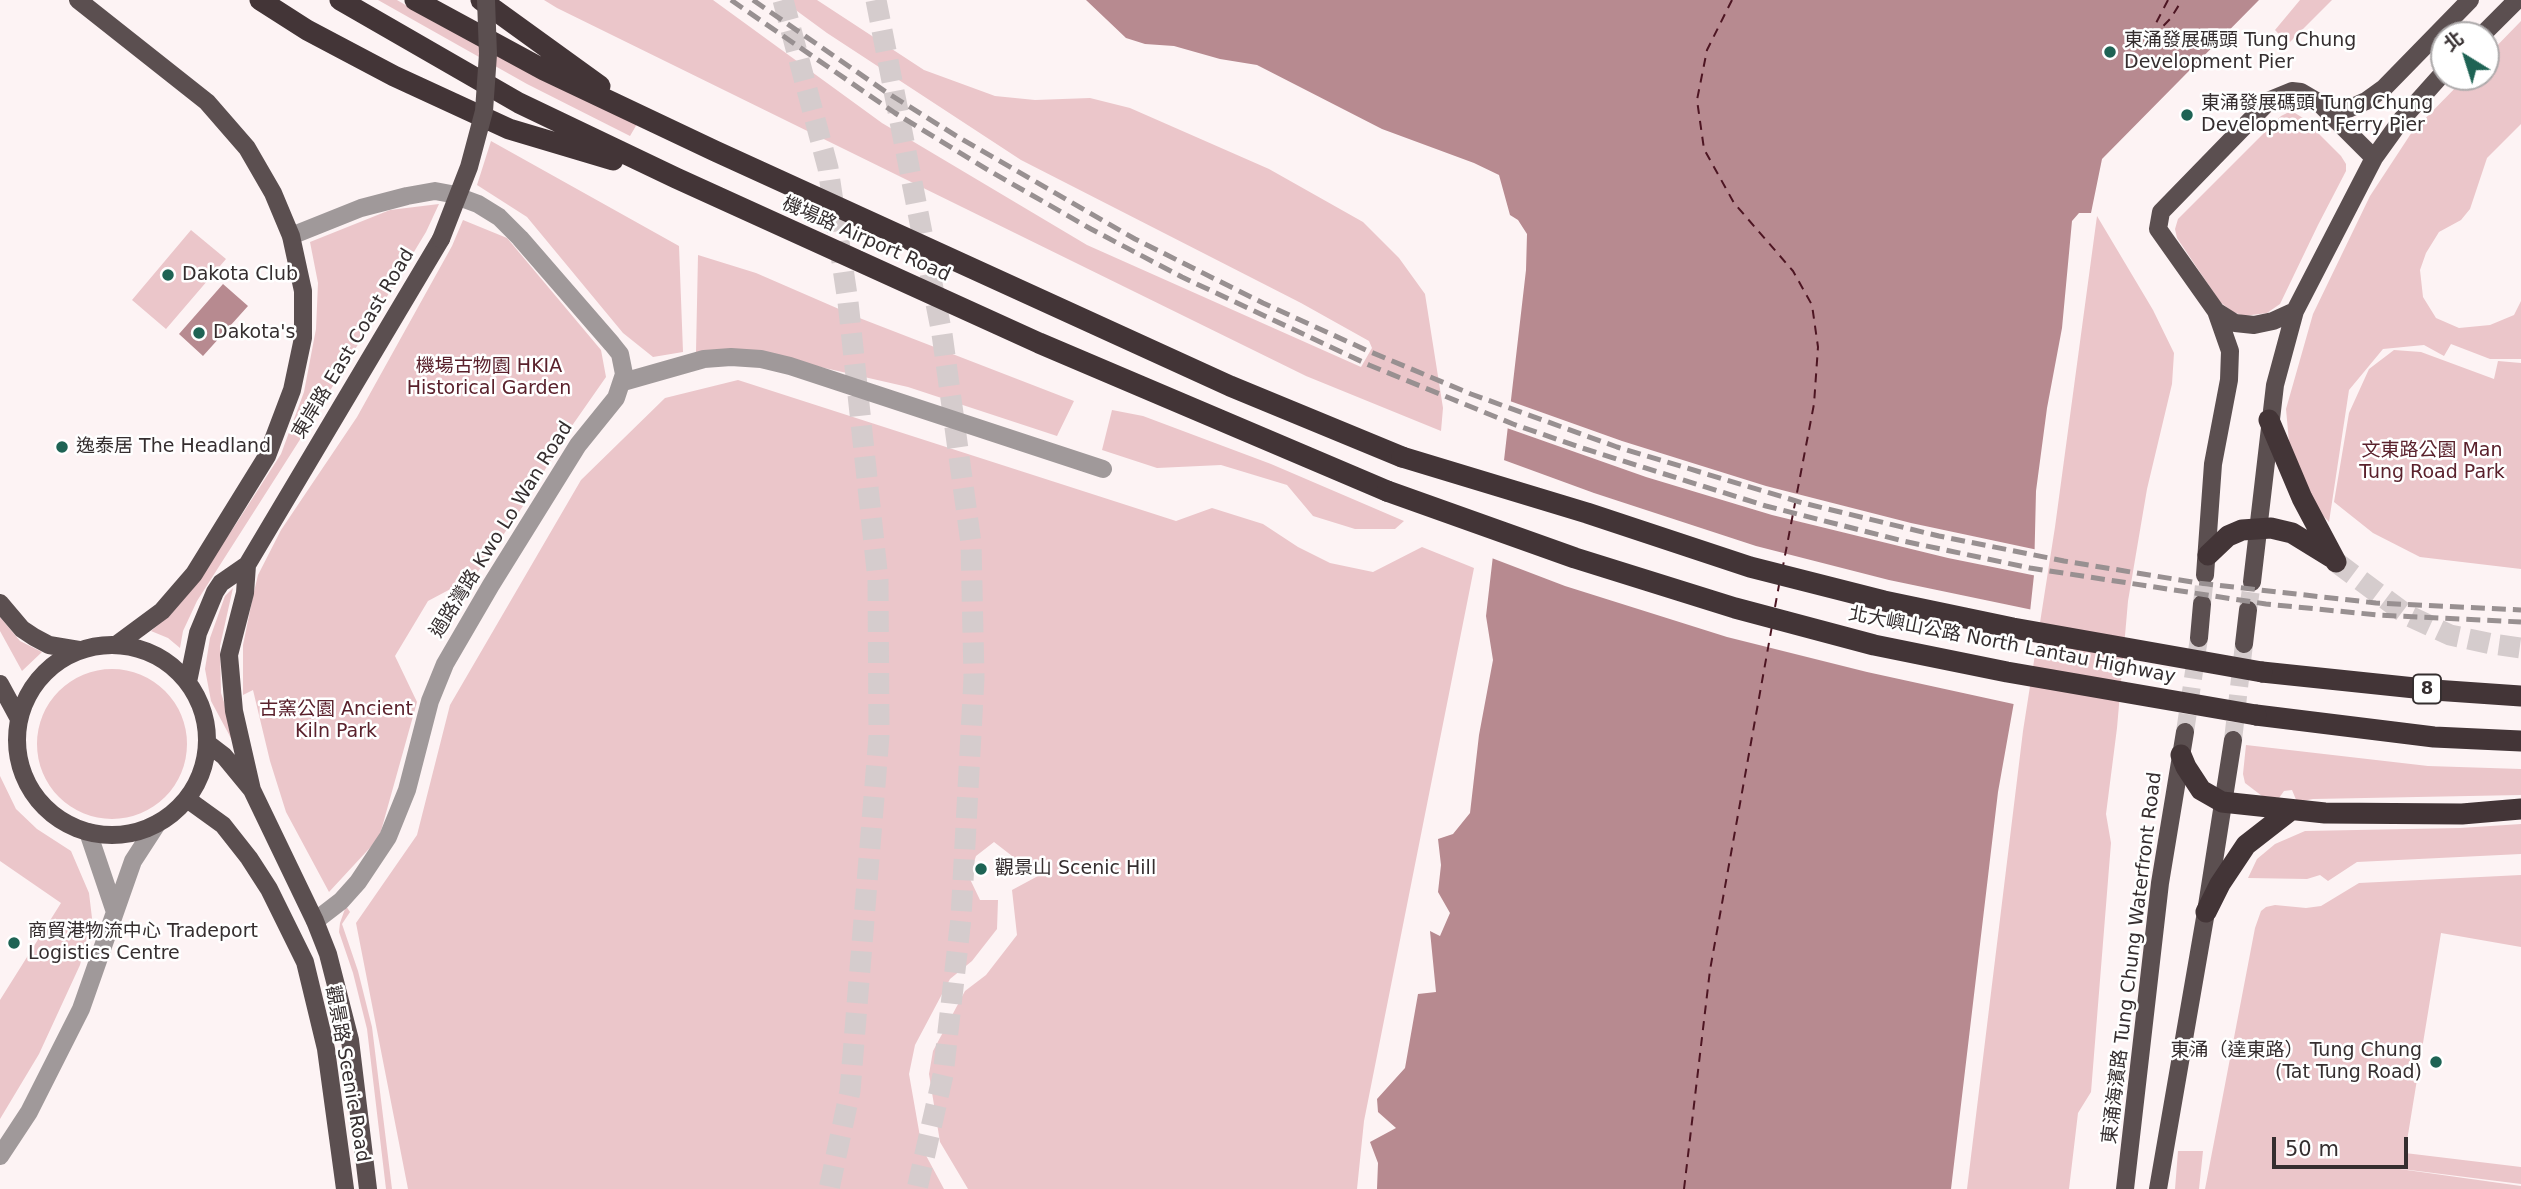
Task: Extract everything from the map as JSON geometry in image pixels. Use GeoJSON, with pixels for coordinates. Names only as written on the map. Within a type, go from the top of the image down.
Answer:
{"type":"FeatureCollection","features":[{"type":"Feature","properties":{"kind":"highway"},"geometry":{"type":"LineString","coordinates":[[260,0],[307,30],[394,76],[509,129],[676,178]]}},
{"type":"Feature","properties":{"kind":"highway","name":"機場路 Airport Road"},"geometry":{"type":"LineString","coordinates":[[340,0],[519,103],[676,178],[1039,343],[1387,491]]}},
{"type":"Feature","properties":{"kind":"highway","name":"機場路 Airport Road"},"geometry":{"type":"LineString","coordinates":[[415,0],[544,70],[644,118],[1230,386],[1402,457]]}},
{"type":"Feature","properties":{"kind":"highway"},"geometry":{"type":"LineString","coordinates":[[484,0],[644,118]]}},
{"type":"Feature","properties":{"kind":"highway"},"geometry":{"type":"LineString","coordinates":[[2207,565],[2228,536],[2257,528],[2292,533],[2333,559],[2302,498],[2269,420]]}},
{"type":"Feature","properties":{"kind":"highway","name":"北大嶼山公路 North Lantau Highway"},"geometry":{"type":"LineString","coordinates":[[1402,457],[1587,513],[1750,567],[1884,601],[2026,631],[2262,672],[2521,696]]}},
{"type":"Feature","properties":{"kind":"highway","name":"北大嶼山公路 North Lantau Highway"},"geometry":{"type":"LineString","coordinates":[[1387,491],[1575,558],[1735,608],[1874,645],[2007,672],[2256,715],[2434,737],[2521,741]]}},
{"type":"Feature","properties":{"kind":"highway"},"geometry":{"type":"LineString","coordinates":[[2181,755],[2201,790],[2222,802],[2325,813],[2462,814],[2521,809]]}},
{"type":"Feature","properties":{"kind":"highway"},"geometry":{"type":"LineString","coordinates":[[2206,912],[2220,884],[2246,845],[2291,810]]}},
{"type":"Feature","properties":{"kind":"main road","name":"東岸路 East Coast Road"},"geometry":{"type":"LineString","coordinates":[[78,0],[207,102],[247,148],[273,193],[291,236],[303,291],[303,338],[292,390],[267,456],[194,574],[162,611],[116,645]]}},
{"type":"Feature","properties":{"kind":"main road","name":"東岸路 East Coast Road"},"geometry":{"type":"LineString","coordinates":[[188,682],[198,633],[215,592],[221,583],[247,565],[441,239],[469,167],[484,111],[488,54],[484,0]]}},
{"type":"Feature","properties":{"kind":"main road"},"geometry":{"type":"LineString","coordinates":[[2330,112],[2348,109],[2366,101],[2384,88],[2470,0]]}},
{"type":"Feature","properties":{"kind":"main road"},"geometry":{"type":"LineString","coordinates":[[2496,21],[2517,0]]}},
{"type":"Feature","properties":{"kind":"main road"},"geometry":{"type":"LineString","coordinates":[[2252,582],[2269,420],[2283,349],[2295,311],[2374,158],[2402,119],[2430,88]]}},
{"type":"Feature","properties":{"kind":"main road"},"geometry":{"type":"LineString","coordinates":[[2207,565],[2214,457],[2231,365],[2225,333],[2216,311],[2158,229],[2161,212],[2270,100],[2280,94],[2301,92],[2330,112],[2374,158]]}},
{"type":"Feature","properties":{"kind":"main road"},"geometry":{"type":"LineString","coordinates":[[2216,311],[2235,323],[2254,325],[2273,321],[2295,311]]}},
{"type":"Feature","properties":{"kind":"main road"},"geometry":{"type":"LineString","coordinates":[[247,565],[245,593],[229,655],[233,711],[252,790]]}},
{"type":"Feature","properties":{"kind":"main road"},"geometry":{"type":"LineString","coordinates":[[0,603],[22,629],[34,637],[49,645],[79,650]]}},
{"type":"Feature","properties":{"kind":"main road"},"geometry":{"type":"LineString","coordinates":[[2199,638],[2202,604]]}},
{"type":"Feature","properties":{"kind":"main road"},"geometry":{"type":"LineString","coordinates":[[2244,644],[2248,610]]}},
{"type":"Feature","properties":{"kind":"main road"},"geometry":{"type":"LineString","coordinates":[[116,645],[156,655],[170,664],[188,682],[201,706],[207,743],[201,773],[187,799],[156,824],[119,835],[88,832],[61,820],[41,804],[26,780],[18,753],[19,719],[38,680],[58,662],[79,650],[116,645]]}},
{"type":"Feature","properties":{"kind":"main road"},"geometry":{"type":"LineString","coordinates":[[0,684],[19,719]]}},
{"type":"Feature","properties":{"kind":"main road","name":"東涌海濱路 Tung Chung Waterfront Road"},"geometry":{"type":"LineString","coordinates":[[2125,1189],[2160,883],[2185,732]]}},
{"type":"Feature","properties":{"kind":"main road"},"geometry":{"type":"LineString","coordinates":[[2158,1189],[2233,740]]}},
{"type":"Feature","properties":{"kind":"main road","name":"觀景路 Scenic Road"},"geometry":{"type":"LineString","coordinates":[[207,743],[225,756],[252,790],[315,920],[328,954],[350,1040],[368,1189]]}},
{"type":"Feature","properties":{"kind":"main road","name":"觀景路 Scenic Road"},"geometry":{"type":"LineString","coordinates":[[187,799],[223,825],[249,858],[269,888],[305,962],[326,1049],[345,1189]]}},
{"type":"Feature","properties":{"kind":"street"},"geometry":{"type":"LineString","coordinates":[[291,236],[361,208],[407,195],[435,191],[452,194],[478,204],[499,217],[520,238],[612,344],[624,365],[623,382],[704,359],[761,359],[1103,469]]}},
{"type":"Feature","properties":{"kind":"street","name":"過路灣路 Kwo Lo Wan Road"},"geometry":{"type":"LineString","coordinates":[[315,920],[341,901],[358,882],[388,837],[407,790],[430,701],[445,664],[571,457],[615,398],[623,382]]}},
{"type":"Feature","properties":{"kind":"street"},"geometry":{"type":"LineString","coordinates":[[0,1156],[29,1112],[81,1009],[133,861],[156,824]]}},
{"type":"Feature","properties":{"kind":"street"},"geometry":{"type":"LineString","coordinates":[[88,832],[114,909]]}},
{"type":"Feature","properties":{"kind":"green space"},"geometry":{"type":"Polygon","coordinates":[[[378,0],[397,0],[434,22],[637,124],[630,136],[527,84],[378,0]]]}},
{"type":"Feature","properties":{"kind":"green space"},"geometry":{"type":"Polygon","coordinates":[[[544,0],[713,0],[882,123],[1087,245],[1361,367],[1372,348],[1369,341],[1301,303],[1021,160],[827,33],[782,0],[817,0],[924,70],[995,96],[1035,100],[1090,98],[1130,108],[1269,169],[1363,222],[1399,258],[1425,294],[1443,408],[1441,431],[1306,376],[544,0]]]}},
{"type":"Feature","properties":{"kind":"green space"},"geometry":{"type":"Polygon","coordinates":[[[2300,0],[2332,0],[2288,44],[2275,30],[2300,0]]]}},
{"type":"Feature","properties":{"kind":"green space"},"geometry":{"type":"Polygon","coordinates":[[[2521,21],[2521,124],[2487,158],[2470,209],[2461,220],[2439,232],[2426,253],[2420,270],[2423,297],[2436,318],[2459,328],[2490,325],[2514,315],[2521,301],[2521,359],[2490,359],[2451,344],[2444,356],[2424,345],[2383,349],[2349,390],[2329,522],[2309,501],[2290,453],[2286,409],[2313,314],[2370,196],[2412,132],[2452,91],[2500,91],[2500,43],[2521,21]]]}},
{"type":"Feature","properties":{"kind":"green space"},"geometry":{"type":"Polygon","coordinates":[[[2287,113],[2295,113],[2303,118],[2341,156],[2346,164],[2346,171],[2280,304],[2267,313],[2244,316],[2220,302],[2177,238],[2175,229],[2178,219],[2287,113]]]}},
{"type":"Feature","properties":{"kind":"green space"},"geometry":{"type":"Polygon","coordinates":[[[491,141],[679,246],[683,352],[653,357],[623,333],[527,217],[477,185],[491,141]]]}},
{"type":"Feature","properties":{"kind":"green space","name":"機場古物園 HKIA Historical Garden"},"geometry":{"type":"Polygon","coordinates":[[[439,204],[426,232],[308,427],[197,601],[183,631],[180,648],[168,638],[151,631],[171,614],[234,527],[281,454],[304,392],[316,329],[318,283],[310,242],[390,210],[439,204]]]}},
{"type":"Feature","properties":{"kind":"green space"},"geometry":{"type":"Polygon","coordinates":[[[2097,216],[2153,310],[2174,353],[2172,384],[2147,489],[2128,601],[2117,728],[2106,814],[2111,843],[2091,1092],[2078,1113],[2069,1189],[1967,1189],[2023,731],[2055,527],[2097,216]]]}},
{"type":"Feature","properties":{"kind":"green space","name":"機場古物園 HKIA Historical Garden"},"geometry":{"type":"Polygon","coordinates":[[[463,220],[507,238],[601,350],[606,377],[475,576],[428,601],[395,656],[417,702],[379,838],[329,892],[286,812],[270,761],[253,690],[243,695],[243,645],[258,575],[281,530],[357,417],[452,246],[463,220]]]}},
{"type":"Feature","properties":{"kind":"green space"},"geometry":{"type":"Polygon","coordinates":[[[191,230],[226,259],[166,329],[132,300],[191,230]]]}},
{"type":"Feature","properties":{"kind":"green space"},"geometry":{"type":"Polygon","coordinates":[[[698,255],[756,273],[862,319],[1074,401],[1057,436],[908,387],[759,353],[696,352],[698,255]]]}},
{"type":"Feature","properties":{"kind":"green space","name":"文東路公園 Man Tung Road Park"},"geometry":{"type":"Polygon","coordinates":[[[2394,350],[2421,352],[2494,379],[2498,361],[2521,363],[2521,569],[2420,557],[2373,533],[2334,502],[2349,413],[2369,369],[2394,350]]]}},
{"type":"Feature","properties":{"kind":"green space"},"geometry":{"type":"Polygon","coordinates":[[[738,380],[1176,521],[1212,508],[1263,524],[1298,547],[1330,563],[1373,572],[1422,547],[1474,568],[1364,1121],[1357,1189],[968,1189],[940,1142],[929,1074],[933,1051],[965,991],[986,975],[1017,935],[1012,890],[1038,876],[994,842],[976,856],[969,877],[980,900],[998,900],[997,929],[972,961],[950,979],[915,1045],[909,1074],[922,1148],[944,1189],[408,1189],[356,923],[417,835],[450,705],[581,480],[665,398],[738,380]]]}},
{"type":"Feature","properties":{"kind":"green space"},"geometry":{"type":"Polygon","coordinates":[[[1112,410],[1143,416],[1271,464],[1404,521],[1395,529],[1355,529],[1313,516],[1287,485],[1221,465],[1157,468],[1102,450],[1112,410]]]}},
{"type":"Feature","properties":{"kind":"green space"},"geometry":{"type":"Polygon","coordinates":[[[233,588],[220,646],[221,693],[237,741],[233,742],[211,701],[205,669],[210,638],[225,596],[233,588]]]}},
{"type":"Feature","properties":{"kind":"green space"},"geometry":{"type":"Polygon","coordinates":[[[0,617],[20,641],[42,652],[22,671],[0,631],[0,617]]]}},
{"type":"Feature","properties":{"kind":"green space"},"geometry":{"type":"Polygon","coordinates":[[[112,669],[141,675],[165,691],[181,715],[187,744],[181,773],[165,797],[141,813],[112,819],[83,813],[59,797],[43,773],[37,744],[43,715],[59,691],[83,675],[112,669]]]}},
{"type":"Feature","properties":{"kind":"green space"},"geometry":{"type":"Polygon","coordinates":[[[2246,745],[2428,766],[2521,769],[2521,795],[2313,799],[2297,802],[2292,790],[2284,791],[2279,798],[2262,796],[2245,783],[2243,774],[2246,745]]]}},
{"type":"Feature","properties":{"kind":"green space"},"geometry":{"type":"Polygon","coordinates":[[[0,776],[16,809],[37,829],[71,851],[89,893],[92,918],[80,965],[39,1054],[0,1119],[0,1000],[61,903],[0,861],[0,776]]]}},
{"type":"Feature","properties":{"kind":"green space"},"geometry":{"type":"Polygon","coordinates":[[[2521,824],[2521,854],[2357,862],[2328,881],[2320,875],[2307,879],[2248,878],[2257,859],[2275,844],[2305,831],[2521,824]]]}},
{"type":"Feature","properties":{"kind":"green space"},"geometry":{"type":"Polygon","coordinates":[[[2521,875],[2521,947],[2441,933],[2405,1153],[2521,1167],[2521,1184],[2378,1166],[2521,1186],[2521,1189],[2205,1189],[2255,928],[2261,911],[2275,905],[2306,908],[2321,906],[2359,883],[2521,875]]]}},
{"type":"Feature","properties":{"kind":"green space"},"geometry":{"type":"Polygon","coordinates":[[[346,906],[350,912],[342,924],[358,971],[372,1027],[392,1189],[386,1189],[367,1029],[339,932],[346,906]]]}},
{"type":"Feature","properties":{"kind":"green space"},"geometry":{"type":"Polygon","coordinates":[[[2178,1151],[2203,1151],[2199,1189],[2175,1189],[2178,1151]]]}},
{"type":"Feature","properties":{"kind":"shaded area"},"geometry":{"type":"Polygon","coordinates":[[[1086,0],[2259,0],[2102,159],[2091,213],[2079,213],[2072,221],[2062,328],[2047,408],[2036,491],[2034,575],[2030,612],[1998,792],[1951,1189],[1377,1189],[1378,1163],[1370,1142],[1396,1128],[1378,1112],[1377,1099],[1405,1068],[1418,994],[1436,992],[1430,931],[1440,936],[1450,913],[1438,892],[1441,865],[1438,839],[1453,834],[1470,813],[1479,735],[1493,660],[1486,616],[1526,270],[1527,234],[1518,220],[1510,215],[1499,175],[1382,129],[1257,65],[1126,38],[1086,0]]]}},
{"type":"Feature","properties":{"kind":"shaded area"},"geometry":{"type":"Polygon","coordinates":[[[223,284],[248,306],[203,356],[179,334],[223,284]]]}},
{"type":"Feature","properties":{"kind":"pier"},"geometry":{"type":"Polygon","coordinates":[[[1507,400],[1622,441],[1766,486],[1911,523],[2038,550],[2037,576],[1948,558],[1772,515],[1646,477],[1504,427],[1507,400]]]}},
{"type":"Feature","properties":{"kind":"pier"},"geometry":{"type":"Polygon","coordinates":[[[1501,459],[1594,493],[1756,546],[1889,580],[2033,610],[2018,705],[1867,672],[1727,637],[1565,586],[1489,557],[1501,459]]]}},
{"type":"Feature","properties":{"kind":"ferry route"},"geometry":{"type":"LineString","coordinates":[[1732,0],[1707,50],[1697,100],[1704,149],[1734,203],[1793,271],[1812,305],[1818,347],[1814,404],[1783,566]]}},
{"type":"Feature","properties":{"kind":"ferry route"},"geometry":{"type":"LineString","coordinates":[[2168,0],[2144,46],[2171,18],[2182,0]]}},
{"type":"Feature","properties":{"kind":"ferry route"},"geometry":{"type":"LineString","coordinates":[[1775,607],[1779,585]]}},
{"type":"Feature","properties":{"kind":"ferry route"},"geometry":{"type":"LineString","coordinates":[[1684,1189],[1710,970],[1772,626]]}},
{"type":"Feature","properties":{"kind":"tunnel"},"geometry":{"type":"LineString","coordinates":[[783,0],[828,168],[848,302],[878,580],[879,736],[850,1091],[829,1189]]}},
{"type":"Feature","properties":{"kind":"tunnel"},"geometry":{"type":"LineString","coordinates":[[876,0],[942,334],[971,543],[974,678],[961,918],[943,1075],[917,1189]]}},
{"type":"Feature","properties":{"kind":"tunnel"},"geometry":{"type":"LineString","coordinates":[[2336,562],[2407,615],[2450,635],[2521,648]]}},
{"type":"Feature","properties":{"kind":"tunnel"},"geometry":{"type":"LineString","coordinates":[[2202,604],[2205,575]]}},
{"type":"Feature","properties":{"kind":"tunnel"},"geometry":{"type":"LineString","coordinates":[[2248,610],[2252,582]]}},
{"type":"Feature","properties":{"kind":"tunnel"},"geometry":{"type":"LineString","coordinates":[[2185,732],[2199,638]]}},
{"type":"Feature","properties":{"kind":"tunnel"},"geometry":{"type":"LineString","coordinates":[[2233,740],[2244,644]]}},
{"type":"Feature","properties":{"kind":"railway"},"geometry":{"type":"LineString","coordinates":[[731,0],[895,113],[1091,229],[1182,277],[1369,365],[1513,424],[1582,448],[1766,506],[1903,541],[2030,568],[2266,604],[2378,615],[2521,622]]}},
{"type":"Feature","properties":{"kind":"railway"},"geometry":{"type":"LineString","coordinates":[[753,0],[886,92],[958,137],[1135,239],[1263,303],[1366,350],[1471,394],[1617,447],[1803,503],[1939,536],[2064,561],[2198,583],[2376,603],[2521,610]]}},
{"type":"Feature","properties":{"kind":"place","name":"東涌發展碼頭 Tung Chung Development Pier"},"geometry":{"type":"Point","coordinates":[2110,52]}},
{"type":"Feature","properties":{"kind":"place","name":"東涌發展碼頭 Tung Chung Development Ferry Pier"},"geometry":{"type":"Point","coordinates":[2187,115]}},
{"type":"Feature","properties":{"kind":"place","name":"Dakota Club"},"geometry":{"type":"Point","coordinates":[168,275]}},
{"type":"Feature","properties":{"kind":"place","name":"Dakota's"},"geometry":{"type":"Point","coordinates":[199,333]}},
{"type":"Feature","properties":{"kind":"place","name":"逸泰居 The Headland"},"geometry":{"type":"Point","coordinates":[62,447]}},
{"type":"Feature","properties":{"kind":"place","name":"觀景山 Scenic Hill"},"geometry":{"type":"Point","coordinates":[981,869]}},
{"type":"Feature","properties":{"kind":"place","name":"商貿港物流中心 Tradeport Logistics Centre"},"geometry":{"type":"Point","coordinates":[14,943]}},
{"type":"Feature","properties":{"kind":"place","name":"東涌（達東路） Tung Chung (Tat Tung Road)"},"geometry":{"type":"Point","coordinates":[2436,1062]}},
{"type":"Feature","properties":{"kind":"park label","name":"古窯公園 Ancient Kiln Park"},"geometry":{"type":"Point","coordinates":[336,721]}}]}
